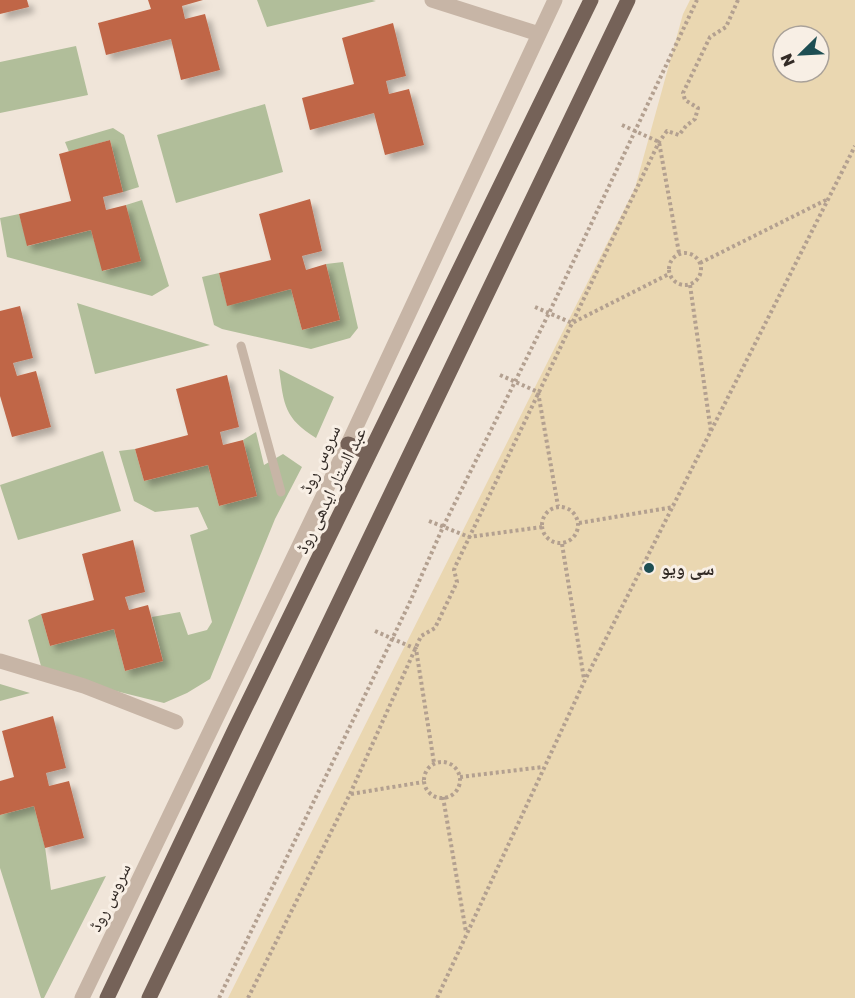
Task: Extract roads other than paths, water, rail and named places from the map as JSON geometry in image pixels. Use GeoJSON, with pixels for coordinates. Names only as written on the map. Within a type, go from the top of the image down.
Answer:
{"type":"FeatureCollection","features":[{"type":"Feature","properties":{"kind":"main road","name":"عبد الستار ایدھی روڈ"},"geometry":{"type":"LineString","coordinates":[[107,998],[235,729],[591,0]]}},
{"type":"Feature","properties":{"kind":"main road"},"geometry":{"type":"LineString","coordinates":[[149,998],[628,0]]}},
{"type":"Feature","properties":{"kind":"main road"},"geometry":{"type":"LineString","coordinates":[[348,444],[369,453]]}},
{"type":"Feature","properties":{"kind":"street"},"geometry":{"type":"LineString","coordinates":[[432,0],[539,34]]}},
{"type":"Feature","properties":{"kind":"street","name":"سروس روڈ"},"geometry":{"type":"LineString","coordinates":[[82,998],[348,444],[555,0]]}},
{"type":"Feature","properties":{"kind":"street"},"geometry":{"type":"LineString","coordinates":[[0,661],[84,686],[177,722]]}},
{"type":"Feature","properties":{"kind":"lane"},"geometry":{"type":"LineString","coordinates":[[241,346],[281,492]]}},
{"type":"Feature","properties":{"kind":"place","name":"سی ویو"},"geometry":{"type":"Point","coordinates":[649,568]}}]}
